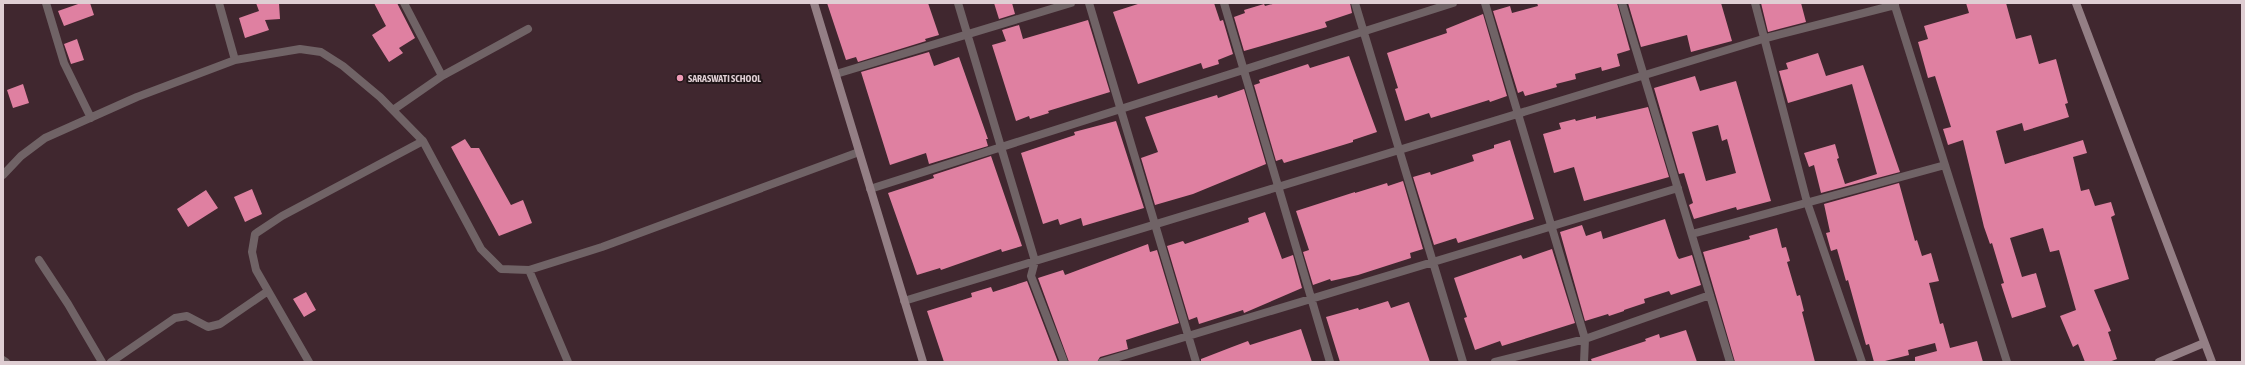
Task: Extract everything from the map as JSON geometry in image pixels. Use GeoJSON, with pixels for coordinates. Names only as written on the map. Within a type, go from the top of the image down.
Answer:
{"type":"FeatureCollection","features":[{"type":"Feature","properties":{"kind":"street"},"geometry":{"type":"LineString","coordinates":[[46,3],[64,63],[91,118]]}},
{"type":"Feature","properties":{"kind":"street"},"geometry":{"type":"LineString","coordinates":[[219,3],[235,60]]}},
{"type":"Feature","properties":{"kind":"street"},"geometry":{"type":"LineString","coordinates":[[404,3],[442,76]]}},
{"type":"Feature","properties":{"kind":"street"},"geometry":{"type":"LineString","coordinates":[[814,3],[923,362]]}},
{"type":"Feature","properties":{"kind":"street"},"geometry":{"type":"LineString","coordinates":[[958,3],[1035,261],[1031,276],[1064,362]]}},
{"type":"Feature","properties":{"kind":"street"},"geometry":{"type":"LineString","coordinates":[[836,74],[1071,3]]}},
{"type":"Feature","properties":{"kind":"street"},"geometry":{"type":"LineString","coordinates":[[1089,3],[1196,362]]}},
{"type":"Feature","properties":{"kind":"street"},"geometry":{"type":"LineString","coordinates":[[1224,3],[1330,362]]}},
{"type":"Feature","properties":{"kind":"street"},"geometry":{"type":"LineString","coordinates":[[1356,3],[1463,362]]}},
{"type":"Feature","properties":{"kind":"street"},"geometry":{"type":"LineString","coordinates":[[870,189],[1453,3]]}},
{"type":"Feature","properties":{"kind":"street"},"geometry":{"type":"LineString","coordinates":[[1485,3],[1585,339],[1584,362]]}},
{"type":"Feature","properties":{"kind":"street"},"geometry":{"type":"LineString","coordinates":[[1622,3],[1730,362]]}},
{"type":"Feature","properties":{"kind":"street"},"geometry":{"type":"LineString","coordinates":[[1755,3],[1766,38],[1807,202],[1862,362]]}},
{"type":"Feature","properties":{"kind":"street"},"geometry":{"type":"LineString","coordinates":[[2076,3],[2212,362]]}},
{"type":"Feature","properties":{"kind":"street"},"geometry":{"type":"LineString","coordinates":[[904,301],[1766,38],[1894,4],[1944,165],[2008,362]]}},
{"type":"Feature","properties":{"kind":"street"},"geometry":{"type":"LineString","coordinates":[[393,110],[442,76],[528,29]]}},
{"type":"Feature","properties":{"kind":"street"},"geometry":{"type":"LineString","coordinates":[[3,175],[21,156],[45,138],[137,97],[235,60],[300,49],[320,52],[343,66],[380,96],[423,141],[481,248],[501,270],[529,270],[602,247],[859,152]]}},
{"type":"Feature","properties":{"kind":"street"},"geometry":{"type":"LineString","coordinates":[[309,362],[256,270],[252,252],[255,234],[282,216],[423,141]]}},
{"type":"Feature","properties":{"kind":"street"},"geometry":{"type":"LineString","coordinates":[[1692,234],[1944,165]]}},
{"type":"Feature","properties":{"kind":"street"},"geometry":{"type":"LineString","coordinates":[[1102,362],[1678,188]]}},
{"type":"Feature","properties":{"kind":"street"},"geometry":{"type":"LineString","coordinates":[[39,260],[68,304],[102,362]]}},
{"type":"Feature","properties":{"kind":"street"},"geometry":{"type":"LineString","coordinates":[[529,270],[568,362]]}},
{"type":"Feature","properties":{"kind":"street"},"geometry":{"type":"LineString","coordinates":[[111,362],[175,318],[187,316],[208,327],[220,324],[268,291]]}},
{"type":"Feature","properties":{"kind":"street"},"geometry":{"type":"LineString","coordinates":[[1495,362],[1585,339],[1710,295]]}},
{"type":"Feature","properties":{"kind":"street"},"geometry":{"type":"LineString","coordinates":[[2159,362],[2204,343]]}},
{"type":"Feature","properties":{"kind":"building"},"geometry":{"type":"Polygon","coordinates":[[[81,3],[90,3],[94,15],[64,26],[58,11],[81,3]]]}},
{"type":"Feature","properties":{"kind":"building"},"geometry":{"type":"Polygon","coordinates":[[[256,3],[279,3],[280,19],[265,20],[269,30],[245,38],[239,18],[259,11],[256,3]]]}},
{"type":"Feature","properties":{"kind":"building"},"geometry":{"type":"Polygon","coordinates":[[[374,3],[397,3],[415,38],[399,48],[403,53],[389,62],[372,35],[386,26],[374,3]]]}},
{"type":"Feature","properties":{"kind":"building"},"geometry":{"type":"Polygon","coordinates":[[[827,3],[928,3],[939,35],[925,39],[926,41],[858,62],[856,57],[846,60],[827,3]]]}},
{"type":"Feature","properties":{"kind":"building"},"geometry":{"type":"Polygon","coordinates":[[[994,3],[1012,3],[1015,14],[999,19],[994,3]]]}},
{"type":"Feature","properties":{"kind":"building"},"geometry":{"type":"Polygon","coordinates":[[[1141,3],[1214,3],[1220,21],[1223,20],[1233,54],[1218,60],[1219,64],[1203,69],[1201,63],[1138,84],[1113,12],[1141,3]]]}},
{"type":"Feature","properties":{"kind":"building"},"geometry":{"type":"Polygon","coordinates":[[[1276,3],[1350,3],[1352,13],[1325,22],[1327,27],[1244,51],[1234,17],[1245,13],[1244,10],[1264,4],[1265,6],[1276,3]]]}},
{"type":"Feature","properties":{"kind":"building"},"geometry":{"type":"Polygon","coordinates":[[[1537,3],[1617,3],[1630,50],[1617,54],[1620,66],[1602,71],[1601,67],[1575,74],[1576,79],[1556,84],[1557,87],[1525,96],[1523,91],[1518,93],[1493,11],[1510,6],[1512,13],[1538,6],[1537,3]]]}},
{"type":"Feature","properties":{"kind":"building"},"geometry":{"type":"Polygon","coordinates":[[[1628,3],[1721,3],[1732,41],[1691,52],[1687,35],[1641,47],[1628,3]]]}},
{"type":"Feature","properties":{"kind":"building"},"geometry":{"type":"Polygon","coordinates":[[[1761,3],[1801,3],[1806,22],[1768,32],[1761,3]]]}},
{"type":"Feature","properties":{"kind":"building"},"geometry":{"type":"Polygon","coordinates":[[[1966,3],[2006,3],[2016,39],[2031,35],[2039,64],[2056,59],[2068,103],[2065,104],[2069,117],[2024,131],[2022,123],[1996,131],[2005,164],[2083,140],[2087,153],[2073,157],[2081,191],[2089,189],[2095,206],[2111,202],[2115,215],[2111,217],[2129,279],[2094,290],[2111,331],[2108,332],[2117,359],[2109,362],[2085,362],[2078,344],[2073,347],[2060,316],[2076,310],[2059,250],[2050,252],[2043,228],[2010,238],[2022,277],[2036,273],[2046,307],[2012,318],[2001,284],[2004,283],[1992,243],[1990,244],[1984,227],[1963,140],[1948,145],[1943,129],[1951,127],[1935,76],[1928,78],[1918,42],[1928,39],[1924,26],[1969,13],[1966,3]]]}},
{"type":"Feature","properties":{"kind":"building"},"geometry":{"type":"Polygon","coordinates":[[[1483,14],[1507,96],[1431,118],[1429,113],[1405,121],[1395,89],[1398,88],[1387,53],[1447,33],[1446,29],[1483,14]]]}},
{"type":"Feature","properties":{"kind":"building"},"geometry":{"type":"Polygon","coordinates":[[[1088,20],[1110,92],[1048,111],[1049,113],[1030,119],[1029,116],[1016,121],[992,45],[1006,41],[1002,30],[1019,25],[1023,39],[1088,20]]]}},
{"type":"Feature","properties":{"kind":"building"},"geometry":{"type":"Polygon","coordinates":[[[77,39],[84,60],[71,64],[64,44],[77,39]]]}},
{"type":"Feature","properties":{"kind":"building"},"geometry":{"type":"Polygon","coordinates":[[[929,52],[934,66],[959,57],[988,139],[986,139],[988,146],[929,164],[926,153],[890,165],[861,72],[929,52]]]}},
{"type":"Feature","properties":{"kind":"building"},"geometry":{"type":"Polygon","coordinates":[[[1818,53],[1826,76],[1863,65],[1900,172],[1821,193],[1814,165],[1809,167],[1804,153],[1835,144],[1839,158],[1837,159],[1845,184],[1877,174],[1852,84],[1788,103],[1779,71],[1788,69],[1786,63],[1818,53]]]}},
{"type":"Feature","properties":{"kind":"building"},"geometry":{"type":"Polygon","coordinates":[[[1349,56],[1377,132],[1353,140],[1353,142],[1284,163],[1282,159],[1276,161],[1254,85],[1260,83],[1259,80],[1308,64],[1310,68],[1349,56]]]}},
{"type":"Feature","properties":{"kind":"building"},"geometry":{"type":"Polygon","coordinates":[[[1695,76],[1700,91],[1736,81],[1771,201],[1737,210],[1736,207],[1694,219],[1689,205],[1693,203],[1684,173],[1679,174],[1654,88],[1695,76]],[[1718,125],[1692,132],[1706,181],[1736,173],[1727,139],[1722,141],[1718,125]]]}},
{"type":"Feature","properties":{"kind":"building"},"geometry":{"type":"Polygon","coordinates":[[[23,84],[29,103],[13,108],[7,90],[23,84]]]}},
{"type":"Feature","properties":{"kind":"building"},"geometry":{"type":"Polygon","coordinates":[[[1244,89],[1266,164],[1193,194],[1155,205],[1141,158],[1158,152],[1145,117],[1217,95],[1218,98],[1244,89]]]}},
{"type":"Feature","properties":{"kind":"building"},"geometry":{"type":"Polygon","coordinates":[[[1648,107],[1669,177],[1584,201],[1574,167],[1554,173],[1543,134],[1561,129],[1559,123],[1596,116],[1596,119],[1648,107]]]}},
{"type":"Feature","properties":{"kind":"building"},"geometry":{"type":"Polygon","coordinates":[[[1116,121],[1144,208],[1083,226],[1081,218],[1060,225],[1058,219],[1043,224],[1021,153],[1075,135],[1074,132],[1116,121]]]}},
{"type":"Feature","properties":{"kind":"building"},"geometry":{"type":"Polygon","coordinates":[[[465,139],[471,148],[479,148],[511,205],[523,200],[532,223],[499,236],[451,147],[465,139]]]}},
{"type":"Feature","properties":{"kind":"building"},"geometry":{"type":"Polygon","coordinates":[[[1510,140],[1534,219],[1458,243],[1456,238],[1434,245],[1413,177],[1430,172],[1431,175],[1474,161],[1472,155],[1494,148],[1494,145],[1510,140]]]}},
{"type":"Feature","properties":{"kind":"building"},"geometry":{"type":"Polygon","coordinates":[[[991,156],[1022,246],[1002,252],[1001,249],[941,270],[940,268],[917,275],[888,193],[934,178],[933,175],[991,156]]]}},
{"type":"Feature","properties":{"kind":"building"},"geometry":{"type":"Polygon","coordinates":[[[1403,181],[1423,249],[1410,253],[1411,258],[1358,275],[1331,281],[1330,279],[1313,285],[1303,252],[1309,250],[1296,211],[1387,183],[1388,186],[1403,181]]]}},
{"type":"Feature","properties":{"kind":"building"},"geometry":{"type":"Polygon","coordinates":[[[1899,183],[1915,241],[1917,240],[1922,256],[1931,253],[1939,281],[1929,283],[1940,324],[1943,323],[1950,348],[1977,341],[1983,362],[1915,362],[1915,357],[1937,351],[1935,343],[1908,350],[1909,355],[1881,362],[1874,362],[1869,344],[1866,345],[1848,280],[1846,281],[1837,249],[1831,251],[1826,233],[1830,232],[1824,204],[1899,183]]]}},
{"type":"Feature","properties":{"kind":"building"},"geometry":{"type":"Polygon","coordinates":[[[252,189],[262,214],[245,222],[234,197],[252,189]]]}},
{"type":"Feature","properties":{"kind":"building"},"geometry":{"type":"Polygon","coordinates":[[[206,190],[218,208],[188,227],[177,209],[206,190]]]}},
{"type":"Feature","properties":{"kind":"building"},"geometry":{"type":"Polygon","coordinates":[[[1265,212],[1282,259],[1293,255],[1302,288],[1244,313],[1243,310],[1199,324],[1197,317],[1189,320],[1167,246],[1183,241],[1185,244],[1249,222],[1248,218],[1265,212]]]}},
{"type":"Feature","properties":{"kind":"building"},"geometry":{"type":"Polygon","coordinates":[[[1665,219],[1677,256],[1679,259],[1692,255],[1701,285],[1671,295],[1669,291],[1644,299],[1645,303],[1624,311],[1585,321],[1560,232],[1582,225],[1586,236],[1601,231],[1603,239],[1665,219]]]}},
{"type":"Feature","properties":{"kind":"building"},"geometry":{"type":"Polygon","coordinates":[[[1777,228],[1782,248],[1786,247],[1790,261],[1787,262],[1797,296],[1800,295],[1804,311],[1802,312],[1815,362],[1735,362],[1703,252],[1750,239],[1749,236],[1777,228]]]}},
{"type":"Feature","properties":{"kind":"building"},"geometry":{"type":"Polygon","coordinates":[[[1148,244],[1150,252],[1157,250],[1179,323],[1126,340],[1128,349],[1100,357],[1097,362],[1069,362],[1038,278],[1063,270],[1065,275],[1148,244]]]}},
{"type":"Feature","properties":{"kind":"building"},"geometry":{"type":"Polygon","coordinates":[[[1552,249],[1575,323],[1502,346],[1500,341],[1475,350],[1464,318],[1467,317],[1454,278],[1521,255],[1523,259],[1552,249]]]}},
{"type":"Feature","properties":{"kind":"building"},"geometry":{"type":"Polygon","coordinates":[[[1027,281],[1058,362],[944,362],[927,311],[972,297],[971,293],[991,287],[993,292],[1027,281]]]}},
{"type":"Feature","properties":{"kind":"building"},"geometry":{"type":"Polygon","coordinates":[[[306,292],[316,310],[304,317],[293,299],[306,292]]]}},
{"type":"Feature","properties":{"kind":"building"},"geometry":{"type":"Polygon","coordinates":[[[1388,301],[1391,308],[1409,302],[1430,362],[1340,362],[1326,317],[1358,308],[1359,310],[1388,301]]]}},
{"type":"Feature","properties":{"kind":"building"},"geometry":{"type":"Polygon","coordinates":[[[1301,329],[1312,362],[1201,362],[1201,359],[1248,341],[1250,345],[1301,329]]]}},
{"type":"Feature","properties":{"kind":"building"},"geometry":{"type":"Polygon","coordinates":[[[1686,330],[1697,362],[1592,362],[1591,359],[1646,341],[1645,339],[1659,334],[1660,338],[1686,330]]]}},
{"type":"Feature","properties":{"kind":"place","name":"SARASWATI SCHOOL"},"geometry":{"type":"Point","coordinates":[680,78]}}]}
